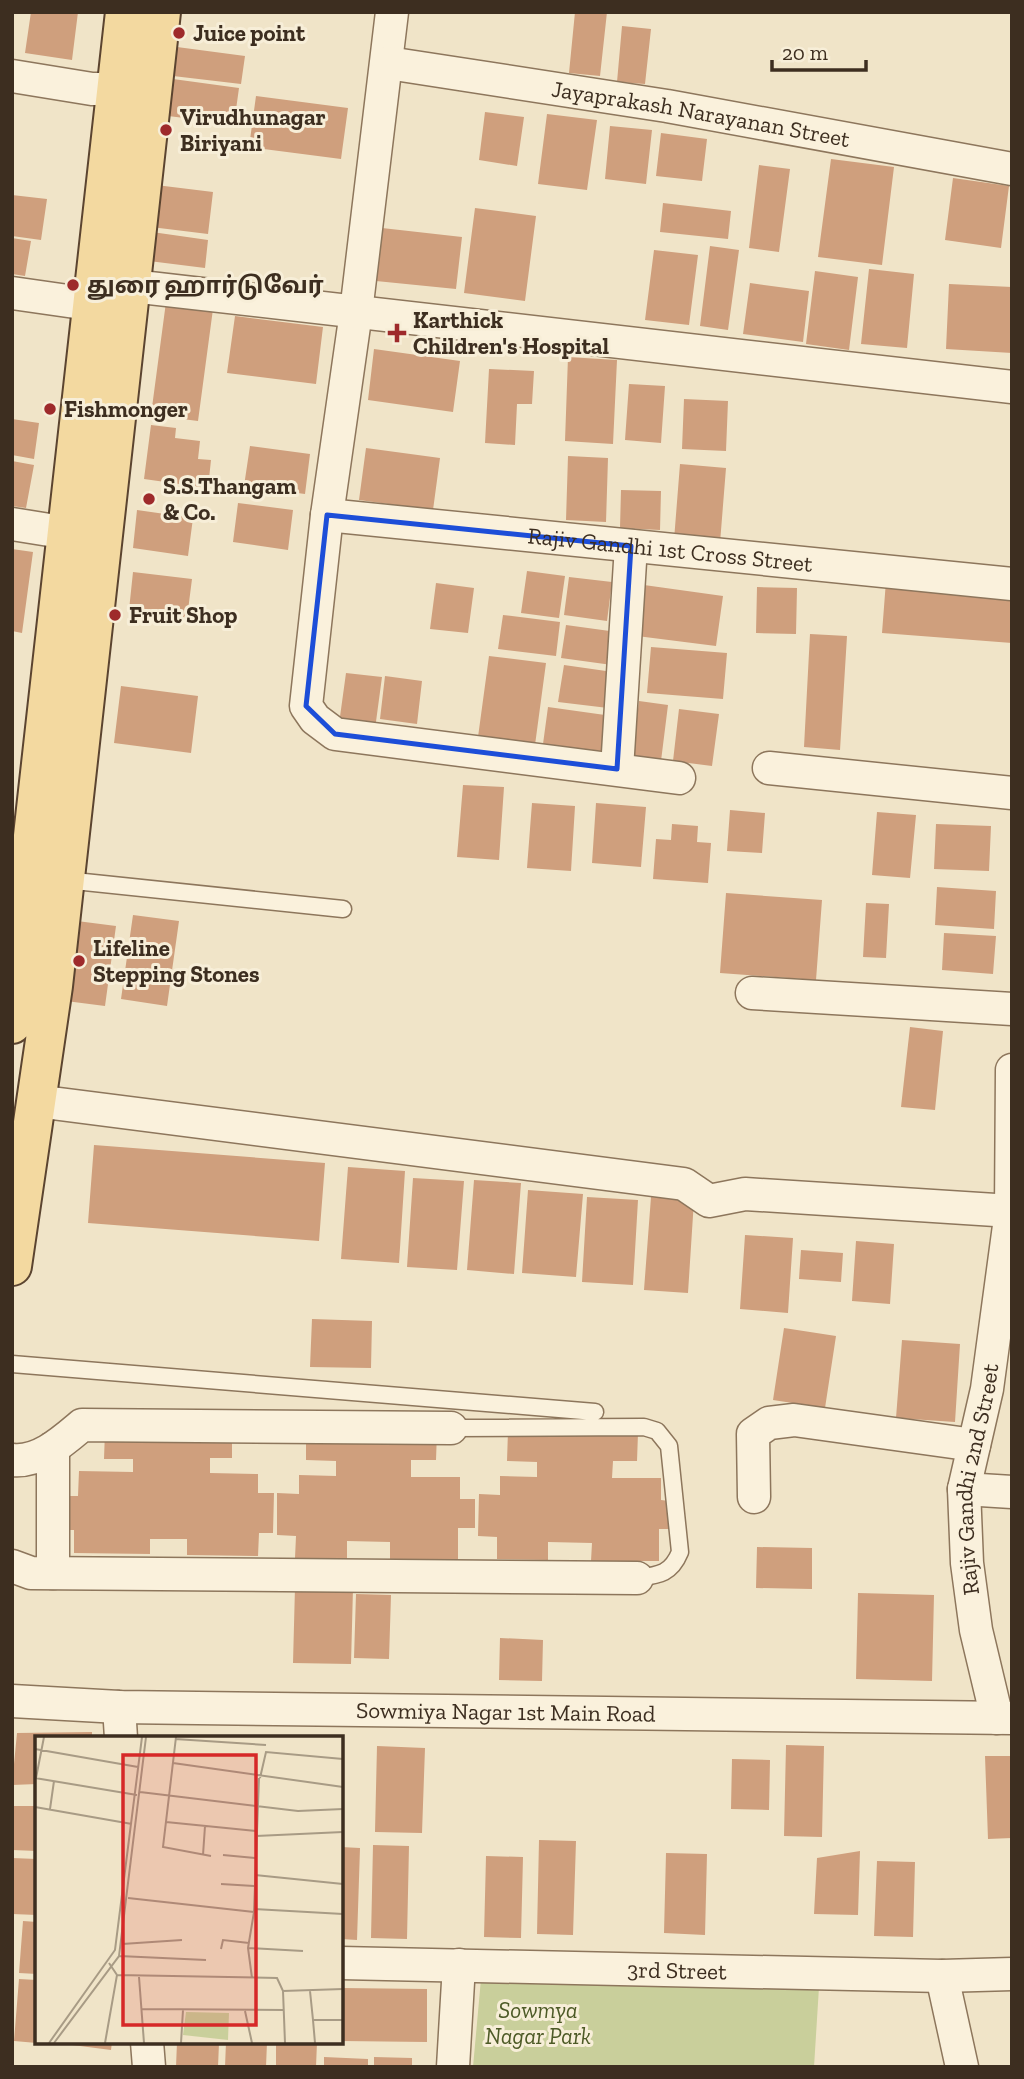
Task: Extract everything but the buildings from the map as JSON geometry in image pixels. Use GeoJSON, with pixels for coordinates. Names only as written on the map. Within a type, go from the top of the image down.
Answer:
{"type":"FeatureCollection","features":[{"type":"Feature","properties":{"kind":"main road"},"geometry":{"type":"LineString","coordinates":[[12,1266],[36,1101],[36,984],[68,533],[118,300],[117,89],[125,12]]}},
{"type":"Feature","properties":{"kind":"main road"},"geometry":{"type":"LineString","coordinates":[[12,1024],[36,984],[65,880],[118,300],[161,12]]}},
{"type":"Feature","properties":{"kind":"street"},"geometry":{"type":"LineString","coordinates":[[392,12],[388,63],[356,312],[327,515],[306,706],[315,719],[335,734],[679,778]]}},
{"type":"Feature","properties":{"kind":"street","name":"Jayaprakash Narayanan Street"},"geometry":{"type":"LineString","coordinates":[[388,63],[667,106],[1012,169]]}},
{"type":"Feature","properties":{"kind":"street"},"geometry":{"type":"LineString","coordinates":[[12,76],[92,89],[117,89]]}},
{"type":"Feature","properties":{"kind":"street"},"geometry":{"type":"LineString","coordinates":[[12,293],[356,312],[1012,387]]}},
{"type":"Feature","properties":{"kind":"street","name":"Rajiv Gandhi 1st Cross Street"},"geometry":{"type":"LineString","coordinates":[[327,515],[1012,584]]}},
{"type":"Feature","properties":{"kind":"street"},"geometry":{"type":"LineString","coordinates":[[12,524],[68,533]]}},
{"type":"Feature","properties":{"kind":"street"},"geometry":{"type":"LineString","coordinates":[[617,769],[631,545]]}},
{"type":"Feature","properties":{"kind":"street"},"geometry":{"type":"LineString","coordinates":[[769,768],[1012,793]]}},
{"type":"Feature","properties":{"kind":"street"},"geometry":{"type":"LineString","coordinates":[[752,993],[1012,1009]]}},
{"type":"Feature","properties":{"kind":"street","name":"Rajiv Gandhi 2nd Street"},"geometry":{"type":"LineString","coordinates":[[1004,1718],[976,1630],[967,1563],[964,1489],[987,1389],[1011,1195],[1012,1070]]}},
{"type":"Feature","properties":{"kind":"street"},"geometry":{"type":"LineString","coordinates":[[36,1101],[684,1184],[709,1201],[745,1194],[1011,1195]]}},
{"type":"Feature","properties":{"kind":"street"},"geometry":{"type":"LineString","coordinates":[[754,1497],[753,1434],[769,1423],[794,1420],[974,1445]]}},
{"type":"Feature","properties":{"kind":"street"},"geometry":{"type":"LineString","coordinates":[[12,1460],[21,1461],[53,1448],[82,1425],[451,1428]]}},
{"type":"Feature","properties":{"kind":"street"},"geometry":{"type":"LineString","coordinates":[[53,1448],[53,1573]]}},
{"type":"Feature","properties":{"kind":"street"},"geometry":{"type":"LineString","coordinates":[[964,1489],[1012,1492]]}},
{"type":"Feature","properties":{"kind":"street"},"geometry":{"type":"LineString","coordinates":[[12,1566],[31,1573],[637,1578]]}},
{"type":"Feature","properties":{"kind":"street","name":"Sowmiya Nagar 1st Main Road"},"geometry":{"type":"LineString","coordinates":[[12,1701],[120,1723],[1004,1718]]}},
{"type":"Feature","properties":{"kind":"street","name":"3rd Street"},"geometry":{"type":"LineString","coordinates":[[343,1963],[942,1976],[1012,1974]]}},
{"type":"Feature","properties":{"kind":"street"},"geometry":{"type":"LineString","coordinates":[[453,2067],[459,1965]]}},
{"type":"Feature","properties":{"kind":"street"},"geometry":{"type":"LineString","coordinates":[[942,1976],[962,2067]]}},
{"type":"Feature","properties":{"kind":"street"},"geometry":{"type":"LineString","coordinates":[[147,2044],[149,2067]]}},
{"type":"Feature","properties":{"kind":"lane"},"geometry":{"type":"LineString","coordinates":[[65,880],[344,909]]}},
{"type":"Feature","properties":{"kind":"lane"},"geometry":{"type":"LineString","coordinates":[[12,1364],[595,1412]]}},
{"type":"Feature","properties":{"kind":"lane"},"geometry":{"type":"LineString","coordinates":[[451,1428],[644,1427],[657,1431],[669,1446],[680,1552],[675,1565],[664,1575],[637,1578]]}},
{"type":"Feature","properties":{"kind":"highlighted area"},"geometry":{"type":"Polygon","coordinates":[[[327,515],[631,546],[617,769],[335,734],[306,706],[327,515]]]}},
{"type":"Feature","properties":{"kind":"green space","name":"Sowmya Nagar Park"},"geometry":{"type":"Polygon","coordinates":[[[481,1979],[819,1987],[814,2067],[473,2067],[481,1979]]]}},
{"type":"Feature","properties":{"kind":"place","name":"Juice point"},"geometry":{"type":"Point","coordinates":[179,33]}},
{"type":"Feature","properties":{"kind":"place","name":"Virudhunagar Biriyani"},"geometry":{"type":"Point","coordinates":[166,130]}},
{"type":"Feature","properties":{"kind":"place","name":"துரை ஹார்டுவேர்"},"geometry":{"type":"Point","coordinates":[73,285]}},
{"type":"Feature","properties":{"kind":"place","name":"Karthick Children's Hospital"},"geometry":{"type":"Point","coordinates":[397,333]}},
{"type":"Feature","properties":{"kind":"place","name":"Fishmonger"},"geometry":{"type":"Point","coordinates":[50,409]}},
{"type":"Feature","properties":{"kind":"place","name":"S.S.Thangam & Co."},"geometry":{"type":"Point","coordinates":[149,499]}},
{"type":"Feature","properties":{"kind":"place","name":"Fruit Shop"},"geometry":{"type":"Point","coordinates":[115,615]}},
{"type":"Feature","properties":{"kind":"place","name":"Lifeline Stepping Stones"},"geometry":{"type":"Point","coordinates":[79,961]}}]}
